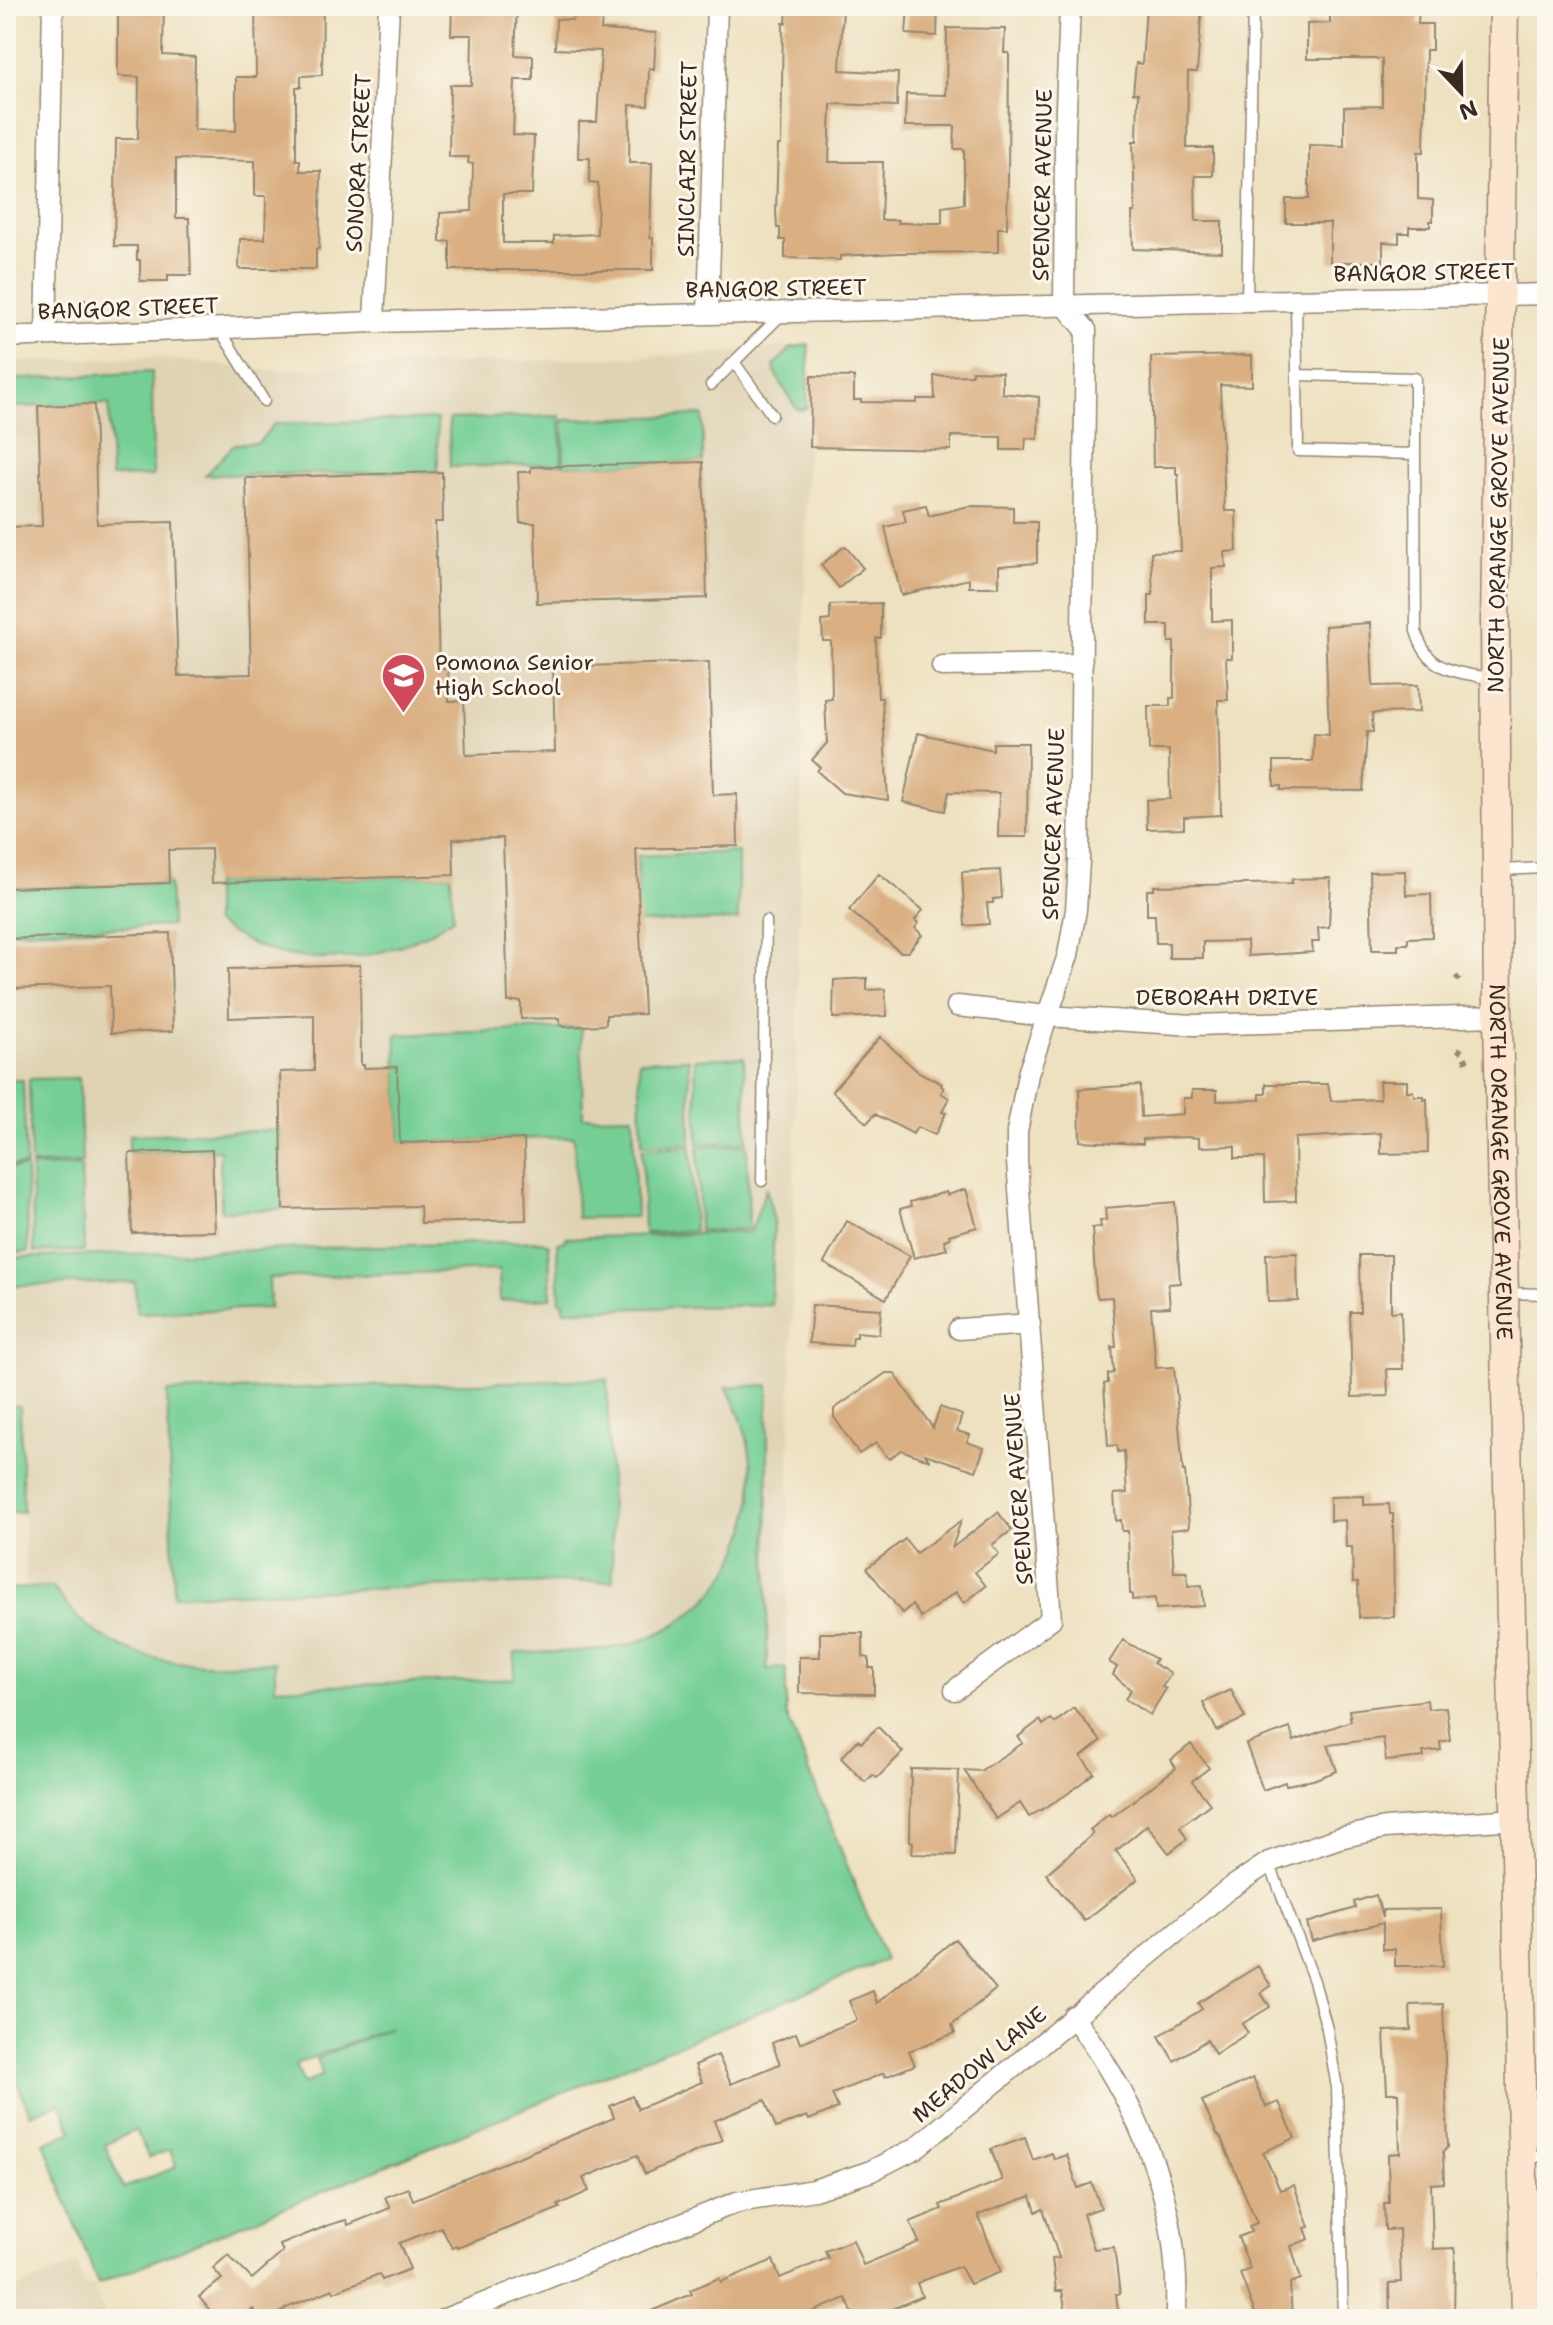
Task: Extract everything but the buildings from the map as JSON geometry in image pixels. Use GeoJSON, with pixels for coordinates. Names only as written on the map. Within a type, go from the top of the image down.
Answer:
{"type":"FeatureCollection","features":[{"type":"Feature","properties":{"kind":"main road","name":"NORTH ORANGE GROVE AVENUE"},"geometry":{"type":"LineString","coordinates":[[1504,6],[1495,679],[1498,1016],[1516,1819],[1535,2157],[1526,2319]]}},
{"type":"Feature","properties":{"kind":"street"},"geometry":{"type":"LineString","coordinates":[[46,335],[53,6]]}},
{"type":"Feature","properties":{"kind":"street","name":"SONORA STREET"},"geometry":{"type":"LineString","coordinates":[[374,322],[389,6]]}},
{"type":"Feature","properties":{"kind":"street","name":"SINCLAIR STREET"},"geometry":{"type":"LineString","coordinates":[[708,314],[717,6]]}},
{"type":"Feature","properties":{"kind":"street","name":"SPENCER AVENUE"},"geometry":{"type":"LineString","coordinates":[[955,1690],[1051,1619],[1017,1132],[1028,1074],[1068,955],[1076,910],[1086,330],[1064,304],[1065,134],[1070,6]]}},
{"type":"Feature","properties":{"kind":"street","name":"BANGOR STREET"},"geometry":{"type":"LineString","coordinates":[[6,337],[374,322],[1547,294]]}},
{"type":"Feature","properties":{"kind":"street"},"geometry":{"type":"LineString","coordinates":[[942,666],[1082,664]]}},
{"type":"Feature","properties":{"kind":"street","name":"DEBORAH DRIVE"},"geometry":{"type":"LineString","coordinates":[[957,1006],[1047,1016],[1194,1025],[1498,1016]]}},
{"type":"Feature","properties":{"kind":"street"},"geometry":{"type":"LineString","coordinates":[[959,1329],[1030,1324]]}},
{"type":"Feature","properties":{"kind":"street","name":"MEADOW LANE"},"geometry":{"type":"LineString","coordinates":[[445,2319],[737,2202],[814,2190],[871,2171],[916,2148],[1226,1891],[1269,1862],[1339,1838],[1385,1828],[1516,1819]]}},
{"type":"Feature","properties":{"kind":"street"},"geometry":{"type":"LineString","coordinates":[[1073,2016],[1122,2090],[1158,2175],[1176,2264],[1176,2319]]}},
{"type":"Feature","properties":{"kind":"lane"},"geometry":{"type":"LineString","coordinates":[[1247,300],[1253,6]]}},
{"type":"Feature","properties":{"kind":"lane"},"geometry":{"type":"LineString","coordinates":[[1296,299],[1298,451],[1415,454]]}},
{"type":"Feature","properties":{"kind":"lane"},"geometry":{"type":"LineString","coordinates":[[711,385],[783,312]]}},
{"type":"Feature","properties":{"kind":"lane"},"geometry":{"type":"LineString","coordinates":[[219,328],[264,401]]}},
{"type":"Feature","properties":{"kind":"lane"},"geometry":{"type":"LineString","coordinates":[[734,362],[772,415]]}},
{"type":"Feature","properties":{"kind":"lane"},"geometry":{"type":"LineString","coordinates":[[1297,375],[1415,378],[1416,631],[1421,649],[1433,663],[1447,670],[1495,679]]}},
{"type":"Feature","properties":{"kind":"lane"},"geometry":{"type":"LineString","coordinates":[[1497,870],[1547,868]]}},
{"type":"Feature","properties":{"kind":"lane"},"geometry":{"type":"LineString","coordinates":[[762,1181],[766,921]]}},
{"type":"Feature","properties":{"kind":"lane"},"geometry":{"type":"LineString","coordinates":[[1504,1293],[1547,1294]]}},
{"type":"Feature","properties":{"kind":"lane"},"geometry":{"type":"LineString","coordinates":[[1269,1862],[1314,1981],[1327,2029],[1337,2088],[1343,2319]]}},
{"type":"Feature","properties":{"kind":"path"},"geometry":{"type":"LineString","coordinates":[[1456,976],[1461,983]]}},
{"type":"Feature","properties":{"kind":"path"},"geometry":{"type":"LineString","coordinates":[[1463,1061],[1471,1057]]}},
{"type":"Feature","properties":{"kind":"shaded area","name":"Pomona Senior High School"},"geometry":{"type":"Polygon","coordinates":[[[809,344],[786,1668],[275,1688],[274,1662],[188,1665],[134,1654],[84,1624],[52,1587],[26,1588],[20,1407],[6,1406],[6,362],[154,357],[263,370],[713,354],[809,344]]]}},
{"type":"Feature","properties":{"kind":"shaded area"},"geometry":{"type":"Polygon","coordinates":[[[1536,810],[1547,810],[1547,1325],[1536,810]]]}},
{"type":"Feature","properties":{"kind":"shaded area"},"geometry":{"type":"Polygon","coordinates":[[[77,2264],[85,2288],[93,2285],[107,2319],[6,2319],[6,2293],[77,2264]]]}},
{"type":"Feature","properties":{"kind":"green space"},"geometry":{"type":"Polygon","coordinates":[[[809,344],[807,408],[800,410],[776,375],[774,366],[791,348],[809,344]]]}},
{"type":"Feature","properties":{"kind":"green space"},"geometry":{"type":"Polygon","coordinates":[[[152,372],[153,476],[111,477],[109,404],[10,407],[6,423],[6,380],[152,372]]]}},
{"type":"Feature","properties":{"kind":"green space"},"geometry":{"type":"Polygon","coordinates":[[[703,415],[703,462],[564,466],[563,420],[703,415]]]}},
{"type":"Feature","properties":{"kind":"green space"},"geometry":{"type":"Polygon","coordinates":[[[560,416],[562,464],[450,467],[449,419],[560,416]]]}},
{"type":"Feature","properties":{"kind":"green space"},"geometry":{"type":"Polygon","coordinates":[[[437,419],[438,472],[205,475],[235,444],[258,443],[274,424],[437,419]]]}},
{"type":"Feature","properties":{"kind":"green space"},"geometry":{"type":"Polygon","coordinates":[[[738,852],[738,920],[638,923],[638,856],[738,852]]]}},
{"type":"Feature","properties":{"kind":"green space"},"geometry":{"type":"Polygon","coordinates":[[[451,875],[453,918],[425,935],[365,955],[334,959],[272,951],[242,939],[214,922],[214,883],[451,875]]]}},
{"type":"Feature","properties":{"kind":"green space"},"geometry":{"type":"Polygon","coordinates":[[[169,883],[171,926],[6,931],[6,888],[169,883]]]}},
{"type":"Feature","properties":{"kind":"green space"},"geometry":{"type":"Polygon","coordinates":[[[581,1028],[583,1117],[633,1116],[636,1217],[577,1218],[574,1137],[400,1143],[396,1035],[581,1028]]]}},
{"type":"Feature","properties":{"kind":"green space"},"geometry":{"type":"Polygon","coordinates":[[[744,1057],[747,1142],[698,1144],[695,1059],[744,1057]]]}},
{"type":"Feature","properties":{"kind":"green space"},"geometry":{"type":"Polygon","coordinates":[[[689,1059],[691,1144],[642,1145],[639,1061],[689,1059]]]}},
{"type":"Feature","properties":{"kind":"green space"},"geometry":{"type":"Polygon","coordinates":[[[79,1078],[82,1163],[31,1165],[29,1079],[79,1078]]]}},
{"type":"Feature","properties":{"kind":"green space"},"geometry":{"type":"Polygon","coordinates":[[[6,1080],[23,1080],[26,1165],[6,1166],[6,1080]]]}},
{"type":"Feature","properties":{"kind":"green space"},"geometry":{"type":"Polygon","coordinates":[[[282,1130],[283,1209],[221,1211],[220,1150],[129,1153],[129,1135],[282,1130]]]}},
{"type":"Feature","properties":{"kind":"green space"},"geometry":{"type":"Polygon","coordinates":[[[747,1145],[749,1229],[699,1231],[698,1147],[747,1145]]]}},
{"type":"Feature","properties":{"kind":"green space"},"geometry":{"type":"Polygon","coordinates":[[[691,1147],[694,1231],[644,1233],[642,1149],[691,1147]]]}},
{"type":"Feature","properties":{"kind":"green space"},"geometry":{"type":"Polygon","coordinates":[[[81,1166],[84,1251],[34,1252],[31,1167],[81,1166]]]}},
{"type":"Feature","properties":{"kind":"green space"},"geometry":{"type":"Polygon","coordinates":[[[26,1167],[28,1252],[6,1253],[6,1168],[26,1167]]]}},
{"type":"Feature","properties":{"kind":"green space"},"geometry":{"type":"Polygon","coordinates":[[[766,1188],[774,1221],[771,1305],[564,1310],[564,1302],[560,1302],[557,1244],[566,1238],[751,1232],[766,1188]]]}},
{"type":"Feature","properties":{"kind":"green space"},"geometry":{"type":"Polygon","coordinates":[[[542,1241],[549,1245],[551,1298],[500,1301],[499,1270],[269,1278],[270,1308],[137,1313],[135,1282],[6,1286],[6,1258],[542,1241]]]}},
{"type":"Feature","properties":{"kind":"green space"},"geometry":{"type":"Polygon","coordinates":[[[607,1379],[613,1581],[174,1595],[167,1392],[607,1379]]]}},
{"type":"Feature","properties":{"kind":"green space"},"geometry":{"type":"Polygon","coordinates":[[[768,1385],[767,1669],[786,1668],[786,1713],[885,1960],[98,2284],[44,2143],[72,2131],[60,2103],[30,2114],[6,2055],[6,1589],[52,1587],[85,1624],[130,1651],[153,1658],[199,1664],[275,1662],[275,1688],[514,1679],[515,1653],[607,1649],[637,1642],[675,1624],[705,1600],[728,1571],[744,1537],[751,1501],[751,1463],[743,1424],[726,1387],[768,1385]],[[390,2027],[296,2064],[303,2084],[323,2075],[316,2059],[390,2027]],[[135,2130],[105,2145],[123,2188],[176,2167],[170,2150],[149,2158],[135,2130]]]}},
{"type":"Feature","properties":{"kind":"green space"},"geometry":{"type":"Polygon","coordinates":[[[6,1406],[20,1406],[23,1512],[6,1513],[6,1406]]]}},
{"type":"Feature","properties":{"kind":"place","name":"Pomona Senior High School"},"geometry":{"type":"Point","coordinates":[404,714]}}]}
